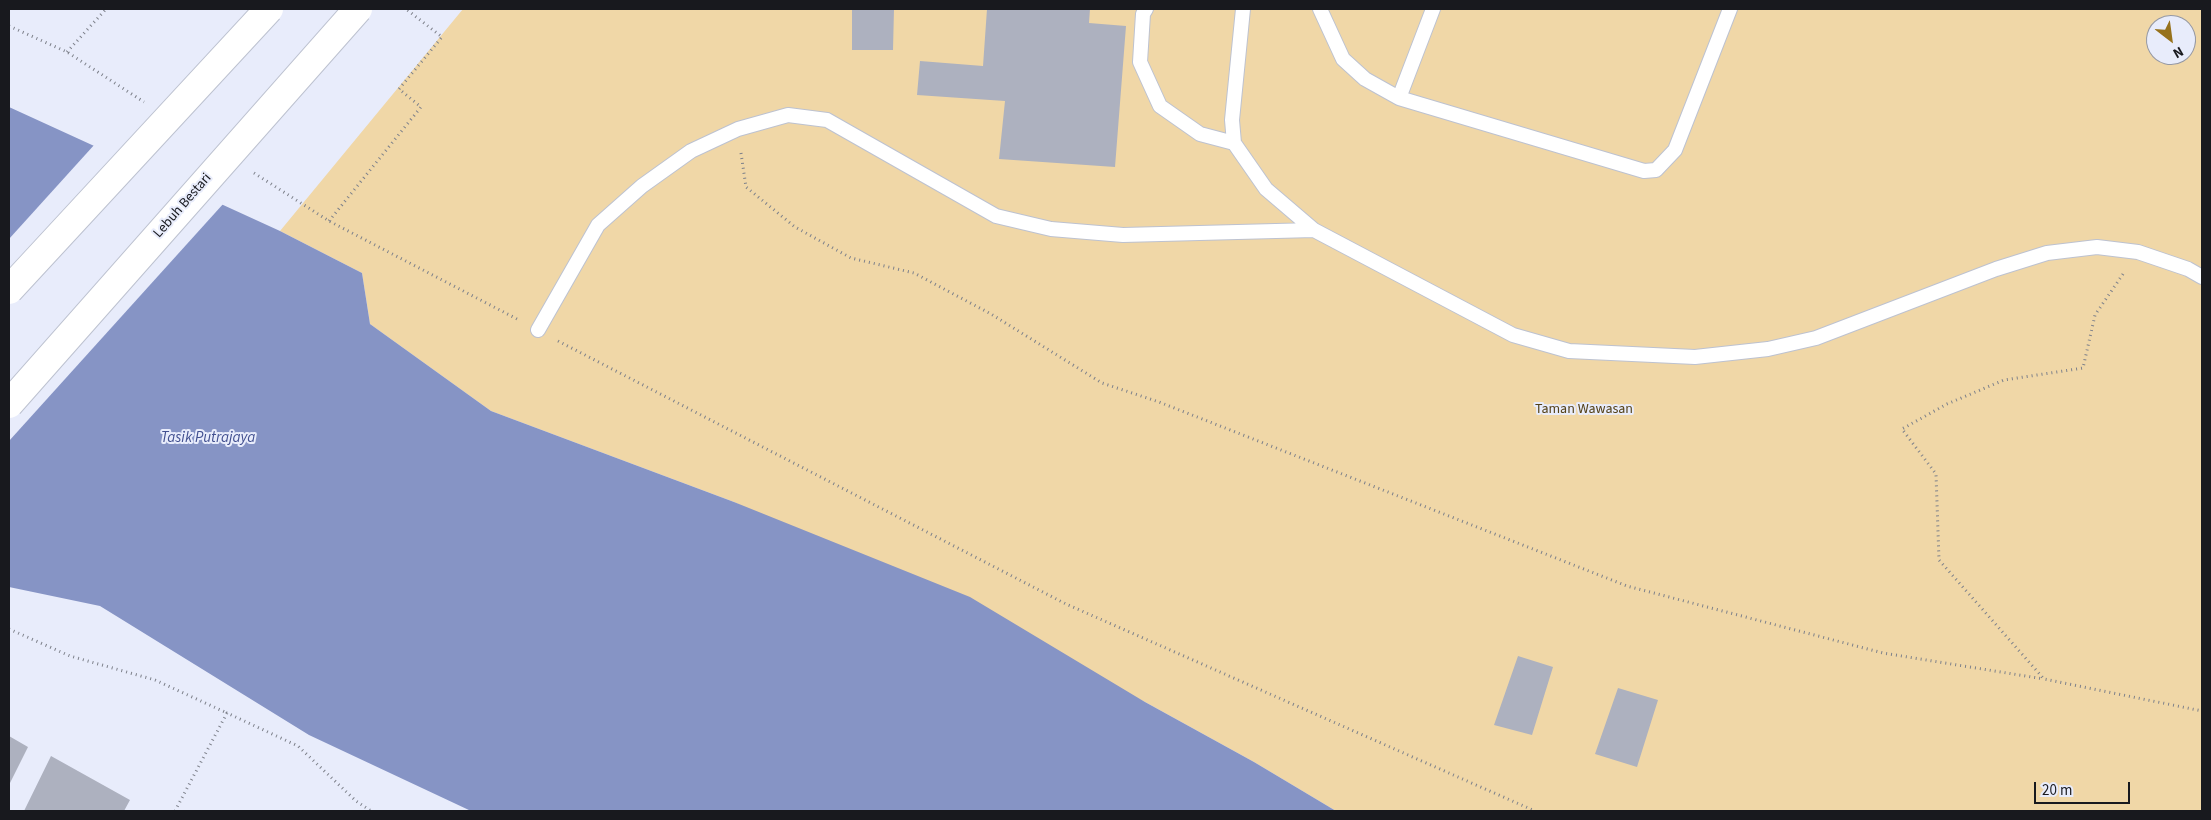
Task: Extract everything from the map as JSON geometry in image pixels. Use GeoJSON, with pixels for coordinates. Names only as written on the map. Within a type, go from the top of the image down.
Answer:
{"type":"FeatureCollection","features":[{"type":"Feature","properties":{"kind":"main road"},"geometry":{"type":"LineString","coordinates":[[9,290],[269,9]]}},
{"type":"Feature","properties":{"kind":"main road","name":"Lebuh Bestari"},"geometry":{"type":"LineString","coordinates":[[9,404],[358,9]]}},
{"type":"Feature","properties":{"kind":"lane"},"geometry":{"type":"LineString","coordinates":[[1146,9],[1143,14],[1140,62],[1160,106],[1200,134],[1234,143]]}},
{"type":"Feature","properties":{"kind":"lane"},"geometry":{"type":"LineString","coordinates":[[1243,9],[1232,120],[1234,143],[1266,189],[1314,230],[1513,335],[1569,351],[1695,357],[1768,349],[1816,338],[1996,269],[2047,253],[2097,246],[2138,252],[2188,269],[2202,277]]}},
{"type":"Feature","properties":{"kind":"lane"},"geometry":{"type":"LineString","coordinates":[[1320,9],[1343,58],[1364,79],[1399,98],[1644,171],[1656,170],[1675,150],[1730,9]]}},
{"type":"Feature","properties":{"kind":"lane"},"geometry":{"type":"LineString","coordinates":[[1399,98],[1433,9]]}},
{"type":"Feature","properties":{"kind":"lane"},"geometry":{"type":"LineString","coordinates":[[538,330],[598,225],[642,186],[691,151],[738,129],[788,115],[827,120],[996,216],[1051,229],[1123,235],[1314,230]]}},
{"type":"Feature","properties":{"kind":"path"},"geometry":{"type":"LineString","coordinates":[[67,52],[106,9]]}},
{"type":"Feature","properties":{"kind":"path"},"geometry":{"type":"LineString","coordinates":[[329,221],[421,107],[399,89],[442,37],[406,9]]}},
{"type":"Feature","properties":{"kind":"path"},"geometry":{"type":"LineString","coordinates":[[9,26],[67,52],[149,105]]}},
{"type":"Feature","properties":{"kind":"path"},"geometry":{"type":"LineString","coordinates":[[738,129],[746,187],[795,228],[851,258],[914,273],[992,314],[1102,383],[1159,402],[1626,586],[1883,653],[2044,679],[2202,711]]}},
{"type":"Feature","properties":{"kind":"path"},"geometry":{"type":"LineString","coordinates":[[247,168],[329,221],[1066,604],[1535,811]]}},
{"type":"Feature","properties":{"kind":"path"},"geometry":{"type":"LineString","coordinates":[[2044,679],[1939,560],[1936,474],[1902,429],[1947,404],[2004,380],[2083,368],[2095,315],[2138,252]]}},
{"type":"Feature","properties":{"kind":"path"},"geometry":{"type":"LineString","coordinates":[[9,629],[70,656],[155,680],[298,746],[356,801],[371,811]]}},
{"type":"Feature","properties":{"kind":"path"},"geometry":{"type":"LineString","coordinates":[[175,811],[227,713]]}},
{"type":"Feature","properties":{"kind":"green space","name":"Taman Wawasan"},"geometry":{"type":"Polygon","coordinates":[[[463,9],[2202,9],[2202,811],[1336,811],[1254,762],[1145,702],[734,502],[491,411],[370,324],[362,273],[280,231],[463,9]]]}},
{"type":"Feature","properties":{"kind":"water","name":"Tasik Putrajaya"},"geometry":{"type":"Polygon","coordinates":[[[9,107],[280,231],[362,273],[370,324],[491,411],[734,502],[970,597],[1145,702],[1254,762],[1336,811],[471,811],[309,735],[100,606],[9,587],[9,107]]]}},
{"type":"Feature","properties":{"kind":"pier"},"geometry":{"type":"Polygon","coordinates":[[[95,144],[224,203],[9,441],[9,239],[95,144]]]}},
{"type":"Feature","properties":{"kind":"building"},"geometry":{"type":"Polygon","coordinates":[[[852,9],[894,9],[893,50],[852,50],[852,9]]]}},
{"type":"Feature","properties":{"kind":"building"},"geometry":{"type":"Polygon","coordinates":[[[987,9],[1090,9],[1089,23],[1126,26],[1115,167],[999,159],[1005,101],[917,95],[920,61],[983,66],[987,9]]]}},
{"type":"Feature","properties":{"kind":"building"},"geometry":{"type":"Polygon","coordinates":[[[1518,656],[1553,667],[1532,735],[1494,725],[1518,656]]]}},
{"type":"Feature","properties":{"kind":"building"},"geometry":{"type":"Polygon","coordinates":[[[1618,688],[1658,700],[1637,767],[1595,754],[1618,688]]]}},
{"type":"Feature","properties":{"kind":"building"},"geometry":{"type":"Polygon","coordinates":[[[9,736],[28,747],[9,785],[9,736]]]}},
{"type":"Feature","properties":{"kind":"building"},"geometry":{"type":"Polygon","coordinates":[[[51,756],[130,800],[124,811],[24,811],[51,756]]]}}]}
